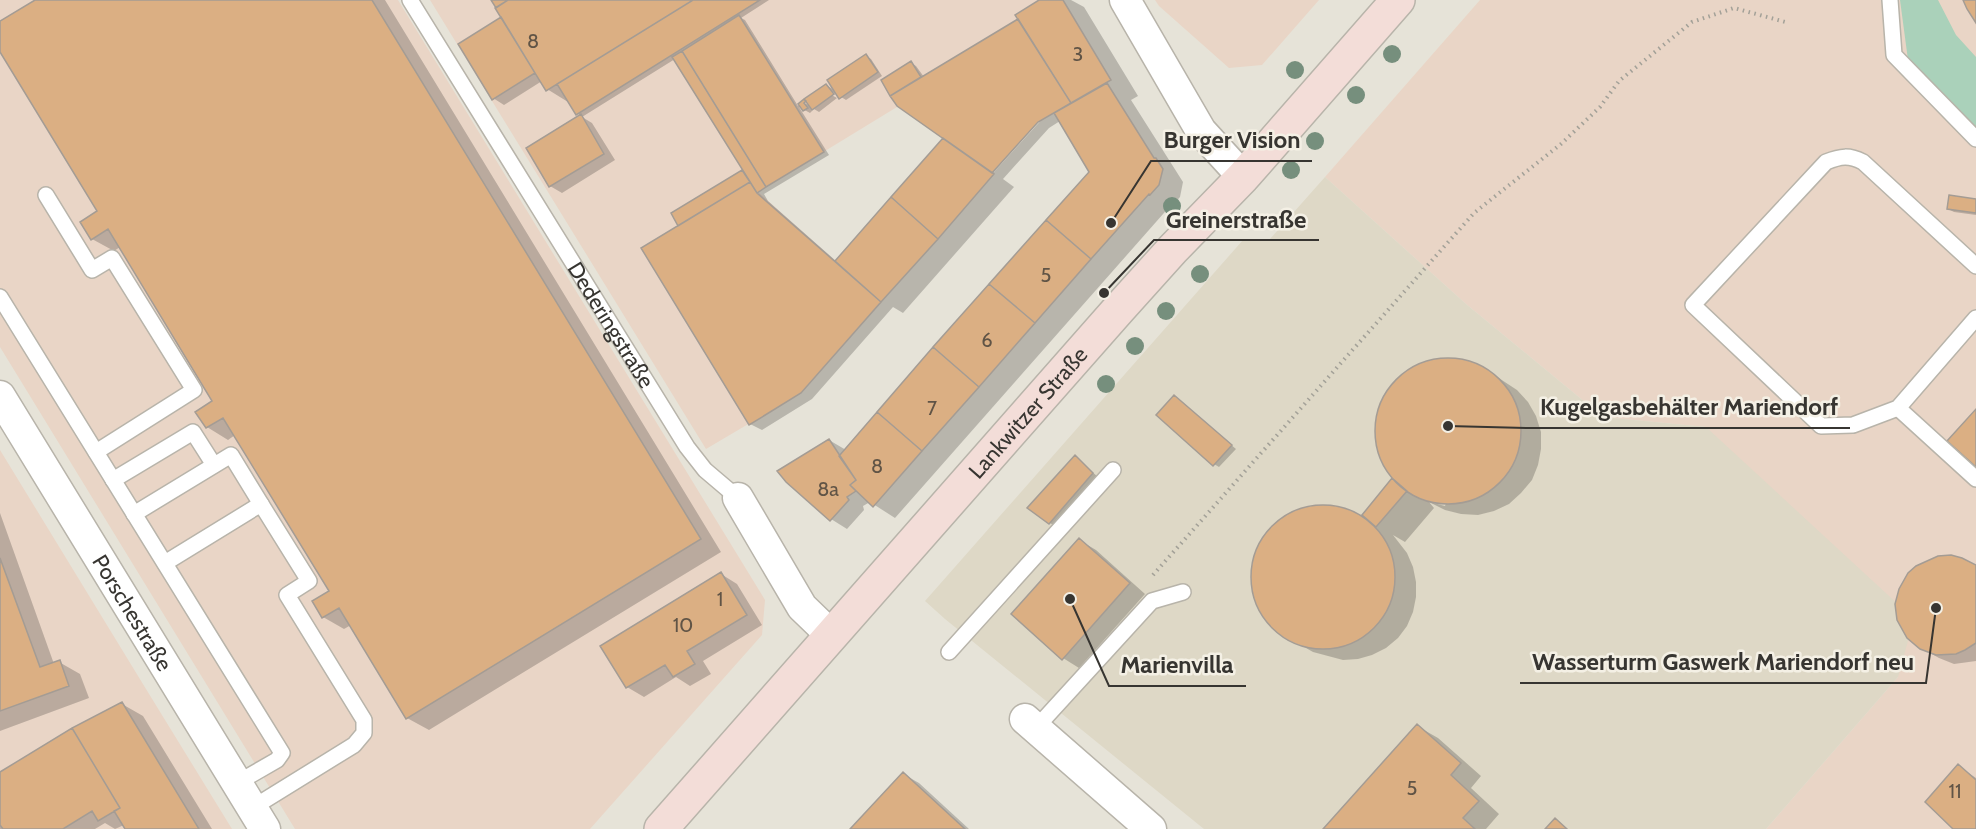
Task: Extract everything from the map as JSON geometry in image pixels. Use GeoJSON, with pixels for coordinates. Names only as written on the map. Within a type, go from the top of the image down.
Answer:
{"type":"FeatureCollection","features":[{"type":"Feature","properties":{"kind":"main road","name":"Lankwitzer Straße"},"geometry":{"type":"LineString","coordinates":[[661,829],[1173,249],[1243,177],[1398,0]]}},
{"type":"Feature","properties":{"kind":"street"},"geometry":{"type":"LineString","coordinates":[[1125,0],[1201,130],[1243,177]]}},
{"type":"Feature","properties":{"kind":"street","name":"Porschestraße"},"geometry":{"type":"LineString","coordinates":[[0,396],[252,807]]}},
{"type":"Feature","properties":{"kind":"street","name":"Dederingstraße"},"geometry":{"type":"LineString","coordinates":[[738,498],[802,607],[831,635]]}},
{"type":"Feature","properties":{"kind":"street"},"geometry":{"type":"LineString","coordinates":[[1030,724],[1151,829]]}},
{"type":"Feature","properties":{"kind":"lane","name":"Dederingstraße"},"geometry":{"type":"LineString","coordinates":[[410,0],[687,447],[705,470],[738,498]]}},
{"type":"Feature","properties":{"kind":"lane"},"geometry":{"type":"LineString","coordinates":[[1890,0],[1894,55],[1976,139]]}},
{"type":"Feature","properties":{"kind":"lane"},"geometry":{"type":"LineString","coordinates":[[1976,266],[1863,162],[1852,156],[1841,156],[1826,162],[1693,305],[1821,426],[1853,425],[1898,408],[1976,318]]}},
{"type":"Feature","properties":{"kind":"lane"},"geometry":{"type":"LineString","coordinates":[[46,195],[92,270],[112,258],[194,390],[96,452]]}},
{"type":"Feature","properties":{"kind":"lane"},"geometry":{"type":"LineString","coordinates":[[0,297],[282,753],[252,807]]}},
{"type":"Feature","properties":{"kind":"lane"},"geometry":{"type":"LineString","coordinates":[[1898,408],[1976,479]]}},
{"type":"Feature","properties":{"kind":"lane"},"geometry":{"type":"LineString","coordinates":[[113,480],[193,432],[214,465]]}},
{"type":"Feature","properties":{"kind":"lane"},"geometry":{"type":"LineString","coordinates":[[134,514],[231,455],[309,581],[286,595],[364,720],[364,733],[354,745],[252,807]]}},
{"type":"Feature","properties":{"kind":"lane"},"geometry":{"type":"LineString","coordinates":[[949,652],[1113,470]]}},
{"type":"Feature","properties":{"kind":"lane"},"geometry":{"type":"LineString","coordinates":[[165,563],[261,504]]}},
{"type":"Feature","properties":{"kind":"lane"},"geometry":{"type":"LineString","coordinates":[[1030,724],[1152,601],[1183,592]]}},
{"type":"Feature","properties":{"kind":"path"},"geometry":{"type":"LineString","coordinates":[[1150,578],[1474,213],[1561,144],[1600,108],[1619,81],[1692,22],[1734,8],[1789,23]]}},
{"type":"Feature","properties":{"kind":"shaded area"},"geometry":{"type":"Polygon","coordinates":[[[0,0],[398,0],[765,600],[762,635],[590,829],[295,829],[0,347],[0,0]]]}},
{"type":"Feature","properties":{"kind":"shaded area"},"geometry":{"type":"Polygon","coordinates":[[[430,0],[1039,0],[1016,15],[1071,103],[943,138],[897,107],[758,192],[881,302],[801,393],[706,449],[430,0]]]}},
{"type":"Feature","properties":{"kind":"shaded area"},"geometry":{"type":"Polygon","coordinates":[[[1155,0],[1319,0],[1262,65],[1229,68],[1155,0]]]}},
{"type":"Feature","properties":{"kind":"shaded area"},"geometry":{"type":"Polygon","coordinates":[[[1480,0],[1976,0],[1976,829],[1766,829],[1898,677],[1706,427],[1603,417],[1466,304],[1325,177],[1480,0]]]}},
{"type":"Feature","properties":{"kind":"shaded area"},"geometry":{"type":"Polygon","coordinates":[[[1325,177],[1466,304],[1603,417],[1706,427],[1914,619],[1898,677],[1766,829],[1204,829],[925,601],[1243,240],[1270,239],[1325,177]]]}},
{"type":"Feature","properties":{"kind":"shaded area"},"geometry":{"type":"Polygon","coordinates":[[[0,450],[146,689],[232,829],[0,829],[0,450]]]}},
{"type":"Feature","properties":{"kind":"green space"},"geometry":{"type":"Polygon","coordinates":[[[1900,0],[1938,0],[1956,35],[1976,57],[1976,130],[1908,60],[1900,0]]]}},
{"type":"Feature","properties":{"kind":"building"},"geometry":{"type":"Polygon","coordinates":[[[35,0],[372,0],[701,539],[406,719],[339,608],[322,618],[312,601],[329,591],[223,418],[206,428],[195,412],[212,401],[108,229],[91,240],[80,222],[97,211],[0,52],[0,21],[35,0]]]}},
{"type":"Feature","properties":{"kind":"building"},"geometry":{"type":"Polygon","coordinates":[[[491,0],[508,0],[496,8],[491,0]]]}},
{"type":"Feature","properties":{"kind":"building"},"geometry":{"type":"Polygon","coordinates":[[[508,0],[693,0],[546,91],[495,8],[508,0]]]}},
{"type":"Feature","properties":{"kind":"building"},"geometry":{"type":"Polygon","coordinates":[[[693,0],[760,0],[576,115],[557,84],[693,0]]]}},
{"type":"Feature","properties":{"kind":"building"},"geometry":{"type":"Polygon","coordinates":[[[1039,0],[1063,0],[1111,80],[1071,103],[1015,15],[1039,0]]]}},
{"type":"Feature","properties":{"kind":"building"},"geometry":{"type":"Polygon","coordinates":[[[1963,0],[1976,0],[1976,23],[1967,9],[1963,0]]]}},
{"type":"Feature","properties":{"kind":"building"},"geometry":{"type":"Polygon","coordinates":[[[739,15],[824,152],[766,187],[682,51],[739,15]]]}},
{"type":"Feature","properties":{"kind":"building"},"geometry":{"type":"Polygon","coordinates":[[[501,17],[535,73],[492,100],[458,44],[501,17]]]}},
{"type":"Feature","properties":{"kind":"building"},"geometry":{"type":"Polygon","coordinates":[[[1018,19],[1071,103],[1038,122],[992,173],[897,106],[890,96],[1018,19]]]}},
{"type":"Feature","properties":{"kind":"building"},"geometry":{"type":"Polygon","coordinates":[[[682,51],[766,187],[757,193],[672,57],[682,51]]]}},
{"type":"Feature","properties":{"kind":"building"},"geometry":{"type":"Polygon","coordinates":[[[866,54],[878,72],[839,99],[827,80],[866,54]]]}},
{"type":"Feature","properties":{"kind":"building"},"geometry":{"type":"Polygon","coordinates":[[[911,61],[921,77],[890,96],[881,80],[911,61]]]}},
{"type":"Feature","properties":{"kind":"building"},"geometry":{"type":"Polygon","coordinates":[[[1107,83],[1163,169],[1159,185],[1091,259],[1046,220],[1089,172],[1054,113],[1107,83]]]}},
{"type":"Feature","properties":{"kind":"building"},"geometry":{"type":"Polygon","coordinates":[[[826,84],[834,94],[812,110],[804,99],[826,84]]]}},
{"type":"Feature","properties":{"kind":"building"},"geometry":{"type":"Polygon","coordinates":[[[804,99],[808,108],[803,111],[798,104],[804,99]]]}},
{"type":"Feature","properties":{"kind":"building"},"geometry":{"type":"Polygon","coordinates":[[[581,114],[604,154],[549,187],[526,148],[581,114]]]}},
{"type":"Feature","properties":{"kind":"building"},"geometry":{"type":"Polygon","coordinates":[[[943,138],[994,174],[938,239],[891,197],[943,138]]]}},
{"type":"Feature","properties":{"kind":"building"},"geometry":{"type":"Polygon","coordinates":[[[742,170],[750,182],[678,226],[671,213],[742,170]]]}},
{"type":"Feature","properties":{"kind":"building"},"geometry":{"type":"Polygon","coordinates":[[[750,182],[757,193],[881,302],[801,393],[749,425],[641,248],[750,182]]]}},
{"type":"Feature","properties":{"kind":"building"},"geometry":{"type":"Polygon","coordinates":[[[1949,195],[1976,199],[1976,213],[1947,209],[1949,195]]]}},
{"type":"Feature","properties":{"kind":"building"},"geometry":{"type":"Polygon","coordinates":[[[891,197],[938,239],[881,302],[835,261],[891,197]]]}},
{"type":"Feature","properties":{"kind":"building"},"geometry":{"type":"Polygon","coordinates":[[[1046,220],[1091,259],[1035,323],[989,284],[1046,220]]]}},
{"type":"Feature","properties":{"kind":"building"},"geometry":{"type":"Polygon","coordinates":[[[989,284],[1035,323],[979,387],[933,347],[989,284]]]}},
{"type":"Feature","properties":{"kind":"building"},"geometry":{"type":"Polygon","coordinates":[[[933,347],[979,387],[922,451],[877,412],[933,347]]]}},
{"type":"Feature","properties":{"kind":"building"},"geometry":{"type":"Polygon","coordinates":[[[1448,358],[1476,364],[1488,370],[1499,380],[1509,391],[1515,403],[1521,431],[1515,459],[1509,471],[1499,482],[1488,492],[1476,498],[1448,504],[1420,498],[1408,492],[1397,482],[1387,471],[1381,459],[1375,431],[1381,403],[1387,391],[1397,380],[1408,370],[1420,364],[1448,358]]]}},
{"type":"Feature","properties":{"kind":"building"},"geometry":{"type":"Polygon","coordinates":[[[1174,395],[1232,445],[1213,466],[1156,415],[1174,395]]]}},
{"type":"Feature","properties":{"kind":"building"},"geometry":{"type":"Polygon","coordinates":[[[1976,409],[1976,467],[1947,441],[1976,409]]]}},
{"type":"Feature","properties":{"kind":"building"},"geometry":{"type":"Polygon","coordinates":[[[877,412],[922,451],[873,507],[850,485],[856,480],[839,456],[877,412]]]}},
{"type":"Feature","properties":{"kind":"building"},"geometry":{"type":"Polygon","coordinates":[[[829,439],[856,480],[850,485],[856,491],[847,497],[849,500],[830,521],[786,482],[777,471],[829,439]]]}},
{"type":"Feature","properties":{"kind":"building"},"geometry":{"type":"Polygon","coordinates":[[[1075,455],[1093,473],[1049,524],[1027,508],[1075,455]]]}},
{"type":"Feature","properties":{"kind":"building"},"geometry":{"type":"Polygon","coordinates":[[[1392,478],[1407,491],[1376,527],[1362,515],[1392,478]]]}},
{"type":"Feature","properties":{"kind":"building"},"geometry":{"type":"Polygon","coordinates":[[[1323,505],[1351,510],[1374,526],[1390,549],[1395,577],[1390,605],[1374,628],[1351,644],[1323,649],[1295,644],[1272,628],[1256,605],[1251,577],[1256,549],[1272,526],[1295,510],[1323,505]]]}},
{"type":"Feature","properties":{"kind":"building"},"geometry":{"type":"Polygon","coordinates":[[[1079,538],[1130,583],[1062,660],[1011,614],[1079,538]]]}},
{"type":"Feature","properties":{"kind":"building"},"geometry":{"type":"Polygon","coordinates":[[[1951,555],[1976,565],[1976,643],[1956,654],[1936,655],[1920,649],[1907,638],[1897,620],[1895,604],[1899,589],[1908,573],[1916,566],[1938,556],[1951,555]]]}},
{"type":"Feature","properties":{"kind":"building"},"geometry":{"type":"Polygon","coordinates":[[[0,558],[40,667],[60,660],[69,686],[0,711],[0,558]]]}},
{"type":"Feature","properties":{"kind":"building"},"geometry":{"type":"Polygon","coordinates":[[[721,572],[747,615],[687,651],[695,664],[673,677],[665,665],[626,688],[600,646],[721,572]]]}},
{"type":"Feature","properties":{"kind":"building"},"geometry":{"type":"Polygon","coordinates":[[[122,702],[199,829],[125,829],[114,811],[120,808],[72,728],[122,702]]]}},
{"type":"Feature","properties":{"kind":"building"},"geometry":{"type":"Polygon","coordinates":[[[1417,724],[1461,763],[1451,775],[1479,801],[1463,818],[1475,829],[1323,829],[1417,724]]]}},
{"type":"Feature","properties":{"kind":"building"},"geometry":{"type":"Polygon","coordinates":[[[72,728],[120,808],[98,821],[92,811],[63,829],[3,829],[0,825],[0,772],[72,728]]]}},
{"type":"Feature","properties":{"kind":"building"},"geometry":{"type":"Polygon","coordinates":[[[1958,764],[1976,780],[1976,829],[1953,829],[1925,802],[1958,764]]]}},
{"type":"Feature","properties":{"kind":"building"},"geometry":{"type":"Polygon","coordinates":[[[903,772],[965,829],[850,829],[903,772]]]}},
{"type":"Feature","properties":{"kind":"building"},"geometry":{"type":"Polygon","coordinates":[[[1555,818],[1567,829],[1545,829],[1555,818]]]}},
{"type":"Feature","properties":{"kind":"place","name":"Burger Vision"},"geometry":{"type":"Point","coordinates":[1111,223]}},
{"type":"Feature","properties":{"kind":"place","name":"Greinerstraße"},"geometry":{"type":"Point","coordinates":[1104,293]}},
{"type":"Feature","properties":{"kind":"place","name":"Kugelgasbehälter Mariendorf"},"geometry":{"type":"Point","coordinates":[1448,426]}},
{"type":"Feature","properties":{"kind":"place","name":"Marienvilla"},"geometry":{"type":"Point","coordinates":[1070,599]}},
{"type":"Feature","properties":{"kind":"place","name":"Wasserturm Gaswerk Mariendorf neu"},"geometry":{"type":"Point","coordinates":[1936,608]}}]}
